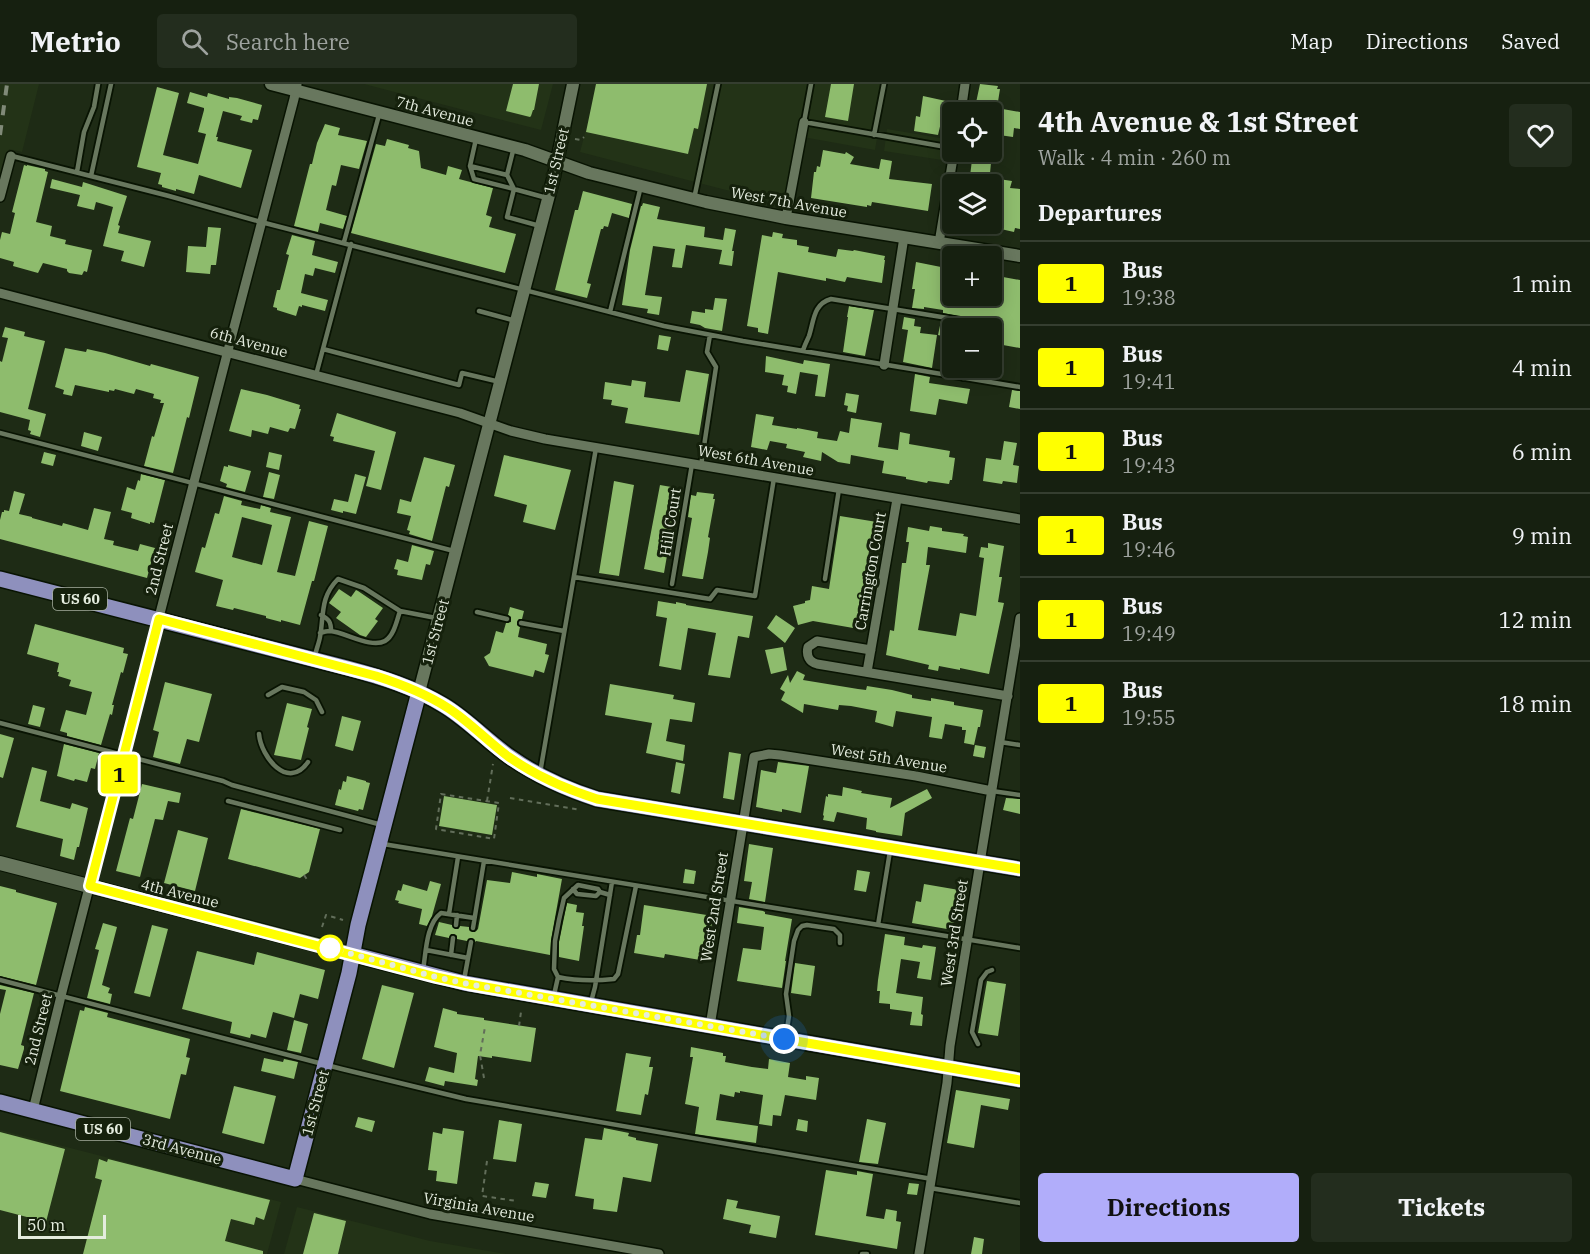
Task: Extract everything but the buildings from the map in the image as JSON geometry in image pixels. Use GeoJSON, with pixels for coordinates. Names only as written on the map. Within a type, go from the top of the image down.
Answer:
{"type":"FeatureCollection","features":[{"type":"Feature","properties":{"kind":"main road","name":"US 60"},"geometry":{"type":"LineString","coordinates":[[0,579],[376,676],[419,692],[459,715],[509,757],[540,776],[597,799],[1020,869]]}},
{"type":"Feature","properties":{"kind":"main road","name":"1st Street"},"geometry":{"type":"LineString","coordinates":[[295,1179],[419,692]]}},
{"type":"Feature","properties":{"kind":"main road","name":"4th Avenue"},"geometry":{"type":"LineString","coordinates":[[0,863],[352,954]]}},
{"type":"Feature","properties":{"kind":"main road"},"geometry":{"type":"LineString","coordinates":[[352,954],[464,983],[1020,1080]]}},
{"type":"Feature","properties":{"kind":"main road","name":"3rd Avenue"},"geometry":{"type":"LineString","coordinates":[[0,1102],[295,1179]]}},
{"type":"Feature","properties":{"kind":"street","name":"7th Avenue"},"geometry":{"type":"LineString","coordinates":[[271,84],[296,87],[380,112],[514,147],[557,162]]}},
{"type":"Feature","properties":{"kind":"street","name":"1st Street"},"geometry":{"type":"LineString","coordinates":[[419,692],[548,198],[573,84]]}},
{"type":"Feature","properties":{"kind":"street"},"geometry":{"type":"LineString","coordinates":[[962,102],[965,84]]}},
{"type":"Feature","properties":{"kind":"street","name":"2nd Street"},"geometry":{"type":"LineString","coordinates":[[33,1110],[296,87]]}},
{"type":"Feature","properties":{"kind":"street"},"geometry":{"type":"LineString","coordinates":[[786,218],[804,123]]}},
{"type":"Feature","properties":{"kind":"street"},"geometry":{"type":"LineString","coordinates":[[0,197],[11,156]]}},
{"type":"Feature","properties":{"kind":"street","name":"West 7th Avenue"},"geometry":{"type":"LineString","coordinates":[[557,162],[641,186],[745,211],[1020,256]]}},
{"type":"Feature","properties":{"kind":"street"},"geometry":{"type":"LineString","coordinates":[[939,243],[951,162]]}},
{"type":"Feature","properties":{"kind":"street"},"geometry":{"type":"LineString","coordinates":[[884,365],[904,237]]}},
{"type":"Feature","properties":{"kind":"street","name":"6th Avenue"},"geometry":{"type":"LineString","coordinates":[[0,293],[460,413],[489,423]]}},
{"type":"Feature","properties":{"kind":"street","name":"West 6th Avenue"},"geometry":{"type":"LineString","coordinates":[[489,423],[529,436],[1020,519]]}},
{"type":"Feature","properties":{"kind":"street","name":"Carrington Court"},"geometry":{"type":"LineString","coordinates":[[867,672],[897,498]]}},
{"type":"Feature","properties":{"kind":"street","name":"West 3rd Street"},"geometry":{"type":"LineString","coordinates":[[919,1254],[949,1067],[950,1046],[1000,742],[1008,696],[1016,670],[1020,618]]}},
{"type":"Feature","properties":{"kind":"street","name":"Carrington Court"},"geometry":{"type":"LineString","coordinates":[[871,650],[817,641],[810,644],[807,651],[808,658],[813,663],[1008,696]]}},
{"type":"Feature","properties":{"kind":"street","name":"West 5th Avenue"},"geometry":{"type":"LineString","coordinates":[[754,757],[769,754],[780,755],[916,776],[992,791]]}},
{"type":"Feature","properties":{"kind":"street","name":"West 2nd Street"},"geometry":{"type":"LineString","coordinates":[[710,1026],[754,757]]}},
{"type":"Feature","properties":{"kind":"street","name":"Virginia Avenue"},"geometry":{"type":"LineString","coordinates":[[295,1179],[430,1214],[616,1250],[659,1254]]}},
{"type":"Feature","properties":{"kind":"lane"},"geometry":{"type":"LineString","coordinates":[[77,172],[84,132],[94,107],[98,84]]}},
{"type":"Feature","properties":{"kind":"lane"},"geometry":{"type":"LineString","coordinates":[[91,176],[111,84]]}},
{"type":"Feature","properties":{"kind":"lane"},"geometry":{"type":"LineString","coordinates":[[694,199],[718,84]]}},
{"type":"Feature","properties":{"kind":"lane"},"geometry":{"type":"LineString","coordinates":[[811,84],[804,123],[942,148]]}},
{"type":"Feature","properties":{"kind":"lane"},"geometry":{"type":"LineString","coordinates":[[874,135],[884,84]]}},
{"type":"Feature","properties":{"kind":"lane"},"geometry":{"type":"LineString","coordinates":[[344,242],[380,112]]}},
{"type":"Feature","properties":{"kind":"lane"},"geometry":{"type":"LineString","coordinates":[[477,137],[470,166],[474,179],[548,198]]}},
{"type":"Feature","properties":{"kind":"lane"},"geometry":{"type":"LineString","coordinates":[[514,147],[507,175],[514,189],[507,217],[540,226]]}},
{"type":"Feature","properties":{"kind":"lane"},"geometry":{"type":"LineString","coordinates":[[11,156],[169,195],[261,222],[664,326],[942,375]]}},
{"type":"Feature","properties":{"kind":"lane"},"geometry":{"type":"LineString","coordinates":[[470,166],[507,175]]}},
{"type":"Feature","properties":{"kind":"lane"},"geometry":{"type":"LineString","coordinates":[[610,312],[641,186]]}},
{"type":"Feature","properties":{"kind":"lane"},"geometry":{"type":"LineString","coordinates":[[316,375],[351,244]]}},
{"type":"Feature","properties":{"kind":"lane"},"geometry":{"type":"LineString","coordinates":[[803,351],[815,312],[824,301],[831,299],[948,318]]}},
{"type":"Feature","properties":{"kind":"lane"},"geometry":{"type":"LineString","coordinates":[[479,311],[516,321]]}},
{"type":"Feature","properties":{"kind":"lane","name":"Hill Court"},"geometry":{"type":"LineString","coordinates":[[672,584],[716,367],[707,352],[710,335]]}},
{"type":"Feature","properties":{"kind":"lane"},"geometry":{"type":"LineString","coordinates":[[323,349],[459,385],[462,373],[500,382]]}},
{"type":"Feature","properties":{"kind":"lane"},"geometry":{"type":"LineString","coordinates":[[963,378],[1020,387]]}},
{"type":"Feature","properties":{"kind":"lane"},"geometry":{"type":"LineString","coordinates":[[0,433],[456,552]]}},
{"type":"Feature","properties":{"kind":"lane"},"geometry":{"type":"LineString","coordinates":[[540,776],[596,448]]}},
{"type":"Feature","properties":{"kind":"lane"},"geometry":{"type":"LineString","coordinates":[[574,577],[710,599],[717,590],[755,596],[774,478]]}},
{"type":"Feature","properties":{"kind":"lane"},"geometry":{"type":"LineString","coordinates":[[825,579],[839,489]]}},
{"type":"Feature","properties":{"kind":"lane"},"geometry":{"type":"LineString","coordinates":[[314,659],[326,596],[338,579],[364,588],[400,611],[439,618]]}},
{"type":"Feature","properties":{"kind":"lane"},"geometry":{"type":"LineString","coordinates":[[320,633],[331,631],[375,643],[385,641],[400,611]]}},
{"type":"Feature","properties":{"kind":"lane"},"geometry":{"type":"LineString","coordinates":[[477,612],[507,620]]}},
{"type":"Feature","properties":{"kind":"lane"},"geometry":{"type":"LineString","coordinates":[[321,615],[328,618],[331,631]]}},
{"type":"Feature","properties":{"kind":"lane"},"geometry":{"type":"LineString","coordinates":[[521,623],[564,632]]}},
{"type":"Feature","properties":{"kind":"lane"},"geometry":{"type":"LineString","coordinates":[[268,695],[282,687],[304,692],[316,700],[322,712]]}},
{"type":"Feature","properties":{"kind":"lane"},"geometry":{"type":"LineString","coordinates":[[0,723],[385,825]]}},
{"type":"Feature","properties":{"kind":"lane"},"geometry":{"type":"LineString","coordinates":[[258,734],[265,752],[283,772],[297,773],[308,762]]}},
{"type":"Feature","properties":{"kind":"lane"},"geometry":{"type":"LineString","coordinates":[[1000,742],[1020,746]]}},
{"type":"Feature","properties":{"kind":"lane","name":"West 5th Avenue"},"geometry":{"type":"LineString","coordinates":[[992,791],[1020,795]]}},
{"type":"Feature","properties":{"kind":"lane"},"geometry":{"type":"LineString","coordinates":[[228,801],[340,830]]}},
{"type":"Feature","properties":{"kind":"lane"},"geometry":{"type":"LineString","coordinates":[[380,844],[1020,948]]}},
{"type":"Feature","properties":{"kind":"lane"},"geometry":{"type":"LineString","coordinates":[[878,926],[891,848]]}},
{"type":"Feature","properties":{"kind":"lane"},"geometry":{"type":"LineString","coordinates":[[449,914],[458,857]]}},
{"type":"Feature","properties":{"kind":"lane"},"geometry":{"type":"LineString","coordinates":[[473,928],[484,861]]}},
{"type":"Feature","properties":{"kind":"lane"},"geometry":{"type":"LineString","coordinates":[[590,1005],[612,882]]}},
{"type":"Feature","properties":{"kind":"lane"},"geometry":{"type":"LineString","coordinates":[[554,999],[558,977],[554,969],[555,941],[564,898],[578,885],[598,889],[610,895]]}},
{"type":"Feature","properties":{"kind":"lane"},"geometry":{"type":"LineString","coordinates":[[558,977],[596,981],[614,979],[618,974],[636,886]]}},
{"type":"Feature","properties":{"kind":"lane"},"geometry":{"type":"LineString","coordinates":[[422,973],[430,930],[436,916],[441,913],[474,918]]}},
{"type":"Feature","properties":{"kind":"lane"},"geometry":{"type":"LineString","coordinates":[[456,925],[457,915]]}},
{"type":"Feature","properties":{"kind":"lane"},"geometry":{"type":"LineString","coordinates":[[786,1039],[789,1019],[786,994],[794,941],[798,930],[807,925],[834,929],[840,934],[840,943]]}},
{"type":"Feature","properties":{"kind":"lane"},"geometry":{"type":"LineString","coordinates":[[451,955],[453,939]]}},
{"type":"Feature","properties":{"kind":"lane"},"geometry":{"type":"LineString","coordinates":[[464,983],[471,942]]}},
{"type":"Feature","properties":{"kind":"lane"},"geometry":{"type":"LineString","coordinates":[[426,950],[468,958]]}},
{"type":"Feature","properties":{"kind":"lane"},"geometry":{"type":"LineString","coordinates":[[978,1044],[972,1032],[981,980],[987,972],[992,970]]}},
{"type":"Feature","properties":{"kind":"lane"},"geometry":{"type":"LineString","coordinates":[[0,980],[325,1065],[466,1099],[634,1126],[1020,1203]]}},
{"type":"Feature","properties":{"kind":"lane"},"geometry":{"type":"LineString","coordinates":[[862,1254],[867,1254]]}},
{"type":"Feature","properties":{"kind":"path"},"geometry":{"type":"LineString","coordinates":[[575,139],[581,140],[584,137]]}},
{"type":"Feature","properties":{"kind":"path"},"geometry":{"type":"LineString","coordinates":[[487,801],[493,764]]}},
{"type":"Feature","properties":{"kind":"path"},"geometry":{"type":"LineString","coordinates":[[441,794],[487,801],[500,803],[494,839],[436,830],[441,794]]}},
{"type":"Feature","properties":{"kind":"path"},"geometry":{"type":"LineString","coordinates":[[510,798],[581,810]]}},
{"type":"Feature","properties":{"kind":"path"},"geometry":{"type":"LineString","coordinates":[[304,875],[308,881]]}},
{"type":"Feature","properties":{"kind":"path"},"geometry":{"type":"LineString","coordinates":[[322,927],[325,913],[343,920]]}},
{"type":"Feature","properties":{"kind":"path"},"geometry":{"type":"LineString","coordinates":[[519,1026],[521,1012]]}},
{"type":"Feature","properties":{"kind":"path"},"geometry":{"type":"LineString","coordinates":[[484,1078],[480,1055],[485,1027]]}},
{"type":"Feature","properties":{"kind":"path"},"geometry":{"type":"LineString","coordinates":[[487,1161],[482,1196],[517,1202]]}},
{"type":"Feature","properties":{"kind":"shaded area"},"geometry":{"type":"Polygon","coordinates":[[[0,84],[39,84],[22,152],[9,149],[0,182],[0,84]]]}},
{"type":"Feature","properties":{"kind":"shaded area"},"geometry":{"type":"Polygon","coordinates":[[[364,84],[553,84],[541,130],[364,84]]]}},
{"type":"Feature","properties":{"kind":"shaded area"},"geometry":{"type":"Polygon","coordinates":[[[598,84],[886,84],[875,150],[803,137],[793,201],[726,190],[580,152],[598,84]]]}},
{"type":"Feature","properties":{"kind":"shaded area"},"geometry":{"type":"Polygon","coordinates":[[[887,129],[942,138],[942,160],[884,151],[887,129]]]}},
{"type":"Feature","properties":{"kind":"shaded area"},"geometry":{"type":"Polygon","coordinates":[[[0,1130],[281,1202],[267,1254],[0,1254],[0,1130]]]}},
{"type":"Feature","properties":{"kind":"shaded area"},"geometry":{"type":"Polygon","coordinates":[[[297,1207],[430,1241],[506,1254],[284,1254],[297,1207]]]}},
{"type":"Feature","properties":{"kind":"railway"},"geometry":{"type":"LineString","coordinates":[[0,135],[7,84]]}},
{"type":"Feature","properties":{"kind":"bus line","name":"1"},"geometry":{"type":"LineString","coordinates":[[1020,869],[597,799],[557,785],[540,776],[509,757],[459,715],[402,684],[159,619],[90,886],[468,984],[1020,1080]]}},
{"type":"Feature","properties":{"kind":"route"},"geometry":{"type":"LineString","coordinates":[[330,948],[468,984],[784,1039]]}}]}
